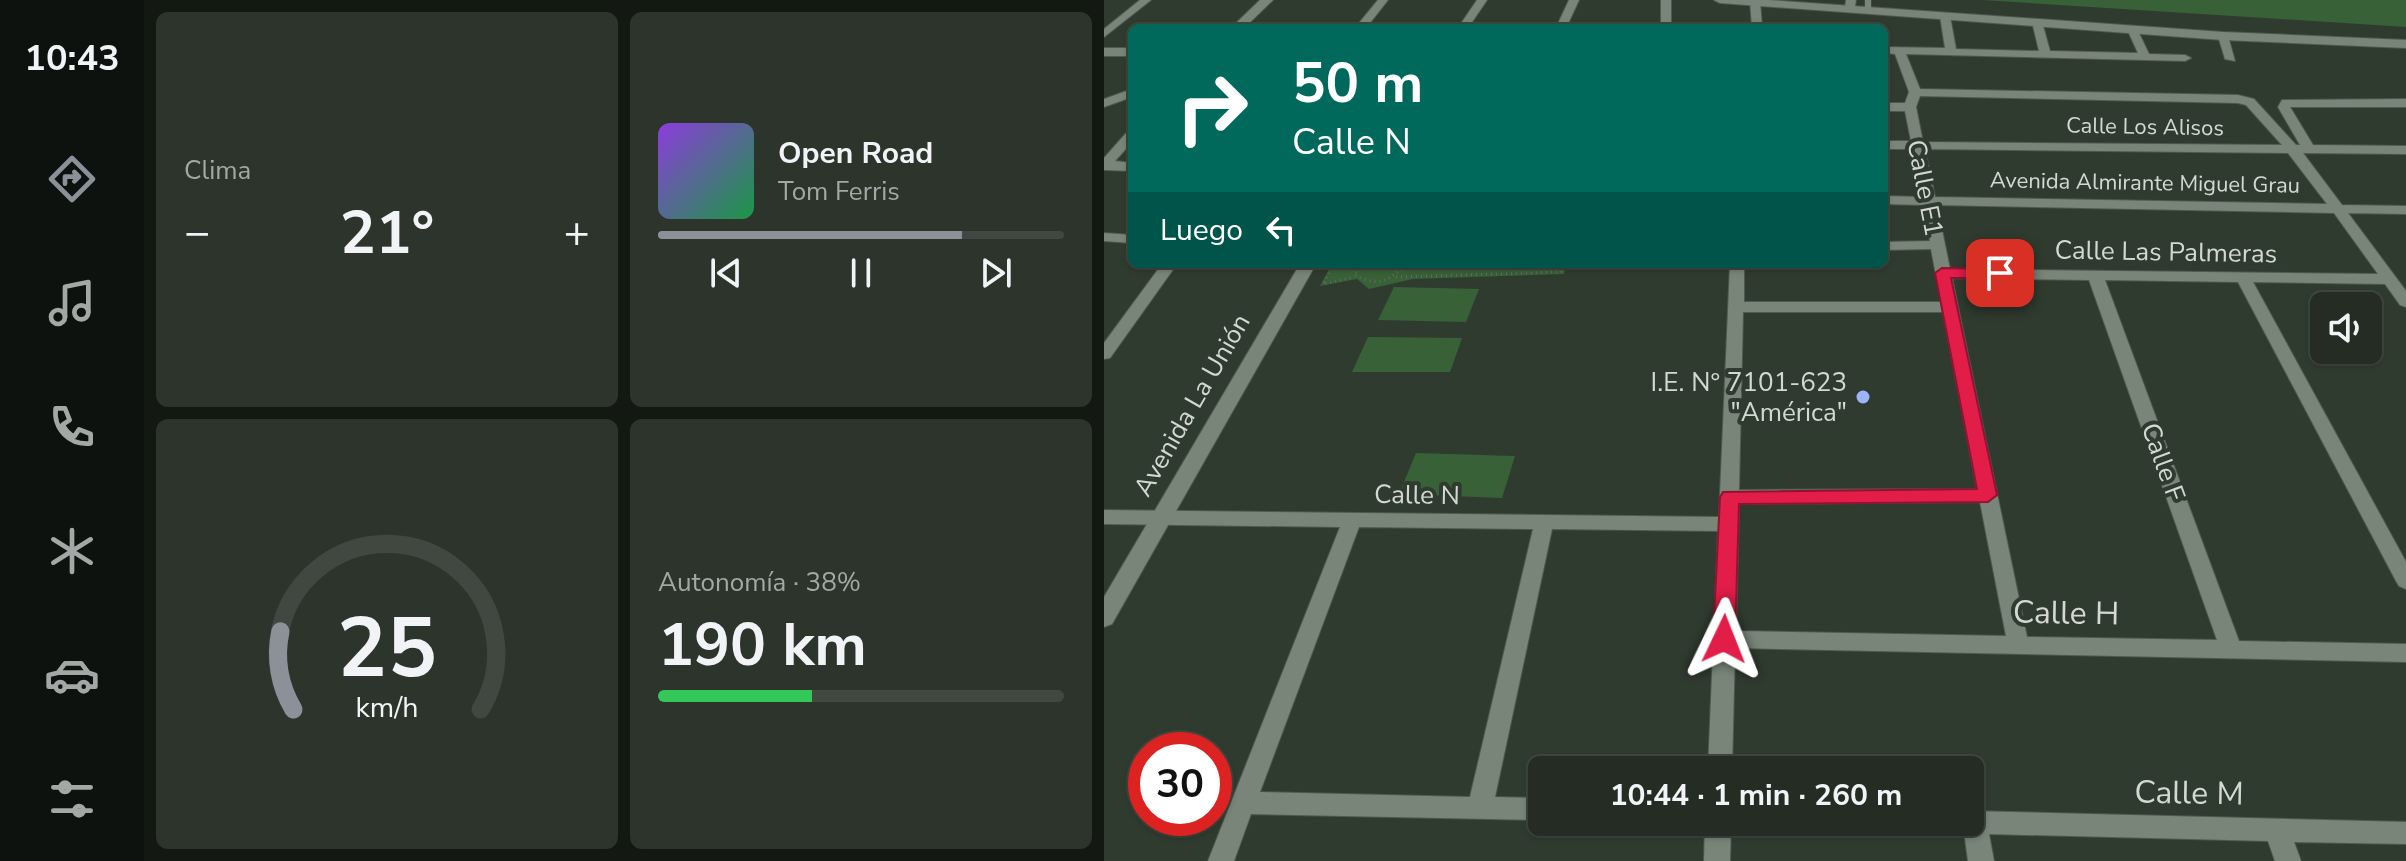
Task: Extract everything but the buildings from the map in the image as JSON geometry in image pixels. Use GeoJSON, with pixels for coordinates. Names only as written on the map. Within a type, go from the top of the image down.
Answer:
{"type":"FeatureCollection","features":[{"type":"Feature","properties":{"kind":"street"},"geometry":{"type":"LineString","coordinates":[[1104,34],[1146,0]]}},
{"type":"Feature","properties":{"kind":"street"},"geometry":{"type":"LineString","coordinates":[[1241,24],[1267,0]]}},
{"type":"Feature","properties":{"kind":"street"},"geometry":{"type":"LineString","coordinates":[[1363,24],[1383,0]]}},
{"type":"Feature","properties":{"kind":"street"},"geometry":{"type":"LineString","coordinates":[[1466,24],[1482,0]]}},
{"type":"Feature","properties":{"kind":"street"},"geometry":{"type":"LineString","coordinates":[[1563,24],[1574,0]]}},
{"type":"Feature","properties":{"kind":"street"},"geometry":{"type":"LineString","coordinates":[[1666,0],[1666,24]]}},
{"type":"Feature","properties":{"kind":"street"},"geometry":{"type":"LineString","coordinates":[[1720,0],[1868,5],[1945,16],[2223,36],[2406,44]]}},
{"type":"Feature","properties":{"kind":"street"},"geometry":{"type":"LineString","coordinates":[[1802,0],[1850,4]]}},
{"type":"Feature","properties":{"kind":"street"},"geometry":{"type":"LineString","coordinates":[[1755,1],[1757,24]]}},
{"type":"Feature","properties":{"kind":"street"},"geometry":{"type":"LineString","coordinates":[[1104,15],[1127,16]]}},
{"type":"Feature","properties":{"kind":"street"},"geometry":{"type":"LineString","coordinates":[[1945,16],[1951,53]]}},
{"type":"Feature","properties":{"kind":"street"},"geometry":{"type":"LineString","coordinates":[[2037,22],[2046,55]]}},
{"type":"Feature","properties":{"kind":"street"},"geometry":{"type":"LineString","coordinates":[[2132,29],[2145,57]]}},
{"type":"Feature","properties":{"kind":"street"},"geometry":{"type":"LineString","coordinates":[[2223,36],[2231,59]]}},
{"type":"Feature","properties":{"kind":"street"},"geometry":{"type":"LineString","coordinates":[[1888,51],[1902,56]]}},
{"type":"Feature","properties":{"kind":"street"},"geometry":{"type":"LineString","coordinates":[[1104,52],[1128,52]]}},
{"type":"Feature","properties":{"kind":"street"},"geometry":{"type":"LineString","coordinates":[[1888,60],[1951,53],[2185,58]]}},
{"type":"Feature","properties":{"kind":"street","name":"Calle E1"},"geometry":{"type":"LineString","coordinates":[[1902,56],[1942,273],[2018,644]]}},
{"type":"Feature","properties":{"kind":"street"},"geometry":{"type":"LineString","coordinates":[[1104,103],[1128,94]]}},
{"type":"Feature","properties":{"kind":"street"},"geometry":{"type":"LineString","coordinates":[[1888,106],[1912,100],[2238,99],[2253,104],[2292,148],[2399,290]]}},
{"type":"Feature","properties":{"kind":"street"},"geometry":{"type":"LineString","coordinates":[[2309,149],[2284,107],[2286,103],[2406,103]]}},
{"type":"Feature","properties":{"kind":"street"},"geometry":{"type":"LineString","coordinates":[[1105,165],[1128,139]]}},
{"type":"Feature","properties":{"kind":"street","name":"Calle Los Alisos"},"geometry":{"type":"LineString","coordinates":[[1888,145],[2406,150]]}},
{"type":"Feature","properties":{"kind":"street"},"geometry":{"type":"LineString","coordinates":[[1105,165],[1128,167]]}},
{"type":"Feature","properties":{"kind":"street","name":"Avenida Almirante Miguel Grau"},"geometry":{"type":"LineString","coordinates":[[1888,200],[2406,210]]}},
{"type":"Feature","properties":{"kind":"street"},"geometry":{"type":"LineString","coordinates":[[1104,237],[1128,239]]}},
{"type":"Feature","properties":{"kind":"street"},"geometry":{"type":"LineString","coordinates":[[1888,246],[1937,245]]}},
{"type":"Feature","properties":{"kind":"street"},"geometry":{"type":"LineString","coordinates":[[1104,354],[1167,268]]}},
{"type":"Feature","properties":{"kind":"street","name":"Avenida La Unión"},"geometry":{"type":"LineString","coordinates":[[1104,618],[1306,268]]}},
{"type":"Feature","properties":{"kind":"street"},"geometry":{"type":"LineString","coordinates":[[1720,756],[1737,268]]}},
{"type":"Feature","properties":{"kind":"street","name":"Calle Las Palmeras"},"geometry":{"type":"LineString","coordinates":[[1942,273],[2243,277],[2399,290]]}},
{"type":"Feature","properties":{"kind":"street","name":"Calle F"},"geometry":{"type":"LineString","coordinates":[[2095,274],[2231,649]]}},
{"type":"Feature","properties":{"kind":"street"},"geometry":{"type":"LineString","coordinates":[[2243,277],[2406,581]]}},
{"type":"Feature","properties":{"kind":"street"},"geometry":{"type":"LineString","coordinates":[[1736,307],[1950,307]]}},
{"type":"Feature","properties":{"kind":"street"},"geometry":{"type":"LineString","coordinates":[[1730,497],[1988,495]]}},
{"type":"Feature","properties":{"kind":"street","name":"Calle N"},"geometry":{"type":"LineString","coordinates":[[1104,517],[1729,524]]}},
{"type":"Feature","properties":{"kind":"street"},"geometry":{"type":"LineString","coordinates":[[1221,861],[1352,520]]}},
{"type":"Feature","properties":{"kind":"street"},"geometry":{"type":"LineString","coordinates":[[1480,808],[1544,522]]}},
{"type":"Feature","properties":{"kind":"street","name":"Calle H"},"geometry":{"type":"LineString","coordinates":[[1724,639],[2406,653]]}},
{"type":"Feature","properties":{"kind":"street"},"geometry":{"type":"LineString","coordinates":[[1243,803],[1528,809]]}},
{"type":"Feature","properties":{"kind":"street","name":"Calle M"},"geometry":{"type":"LineString","coordinates":[[1984,822],[2406,833]]}},
{"type":"Feature","properties":{"kind":"street"},"geometry":{"type":"LineString","coordinates":[[2277,829],[2288,861]]}},
{"type":"Feature","properties":{"kind":"street"},"geometry":{"type":"LineString","coordinates":[[1717,861],[1718,836]]}},
{"type":"Feature","properties":{"kind":"street"},"geometry":{"type":"LineString","coordinates":[[1976,836],[1981,861]]}},
{"type":"Feature","properties":{"kind":"path"},"geometry":{"type":"LineString","coordinates":[[1332,268],[1323,284],[1357,277]]}},
{"type":"Feature","properties":{"kind":"path"},"geometry":{"type":"LineString","coordinates":[[1359,268],[1354,275],[1370,284],[1396,277],[1561,272],[1562,268]]}},
{"type":"Feature","properties":{"kind":"path"},"geometry":{"type":"LineString","coordinates":[[1396,277],[1403,268]]}},
{"type":"Feature","properties":{"kind":"green space"},"geometry":{"type":"Polygon","coordinates":[[[1983,0],[2406,0],[2406,27],[1983,0]]]}},
{"type":"Feature","properties":{"kind":"green space"},"geometry":{"type":"Polygon","coordinates":[[[1330,268],[1565,268],[1564,274],[1413,279],[1369,289],[1357,279],[1320,286],[1330,268]]]}},
{"type":"Feature","properties":{"kind":"green space"},"geometry":{"type":"Polygon","coordinates":[[[1394,287],[1479,289],[1466,322],[1378,320],[1394,287]]]}},
{"type":"Feature","properties":{"kind":"green space"},"geometry":{"type":"Polygon","coordinates":[[[1368,337],[1462,338],[1450,372],[1352,372],[1368,337]]]}},
{"type":"Feature","properties":{"kind":"green space"},"geometry":{"type":"Polygon","coordinates":[[[1416,453],[1515,456],[1502,498],[1399,494],[1416,453]]]}},
{"type":"Feature","properties":{"kind":"place","name":"I.E. N° 7101-623 \"América\""},"geometry":{"type":"Point","coordinates":[1863,397]}},
{"type":"Feature","properties":{"kind":"route"},"geometry":{"type":"LineString","coordinates":[[1724,639],[1730,497],[1988,495],[1942,273],[2000,273]]}}]}
